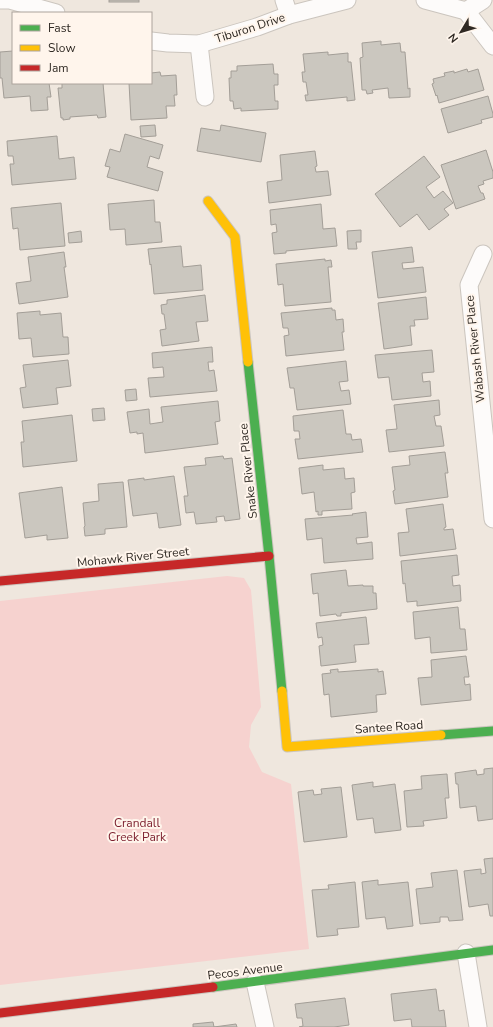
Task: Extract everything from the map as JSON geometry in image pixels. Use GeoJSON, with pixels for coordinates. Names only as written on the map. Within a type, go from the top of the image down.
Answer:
{"type":"FeatureCollection","features":[{"type":"Feature","properties":{"kind":"street"},"geometry":{"type":"LineString","coordinates":[[0,0],[10,0],[52,12]]}},
{"type":"Feature","properties":{"kind":"street"},"geometry":{"type":"LineString","coordinates":[[56,12],[63,0]]}},
{"type":"Feature","properties":{"kind":"street","name":"Tiburon Drive"},"geometry":{"type":"LineString","coordinates":[[152,41],[198,44],[257,27],[287,8],[347,0]]}},
{"type":"Feature","properties":{"kind":"street"},"geometry":{"type":"LineString","coordinates":[[425,0],[466,11],[493,46]]}},
{"type":"Feature","properties":{"kind":"street"},"geometry":{"type":"LineString","coordinates":[[466,11],[483,0]]}},
{"type":"Feature","properties":{"kind":"street"},"geometry":{"type":"LineString","coordinates":[[198,44],[205,97]]}},
{"type":"Feature","properties":{"kind":"street","name":"Snake River Place"},"geometry":{"type":"LineString","coordinates":[[208,201],[235,237],[269,556],[287,747]]}},
{"type":"Feature","properties":{"kind":"street","name":"Wabash River Place"},"geometry":{"type":"LineString","coordinates":[[483,254],[469,286],[493,519]]}},
{"type":"Feature","properties":{"kind":"street","name":"Mohawk River Street"},"geometry":{"type":"LineString","coordinates":[[0,582],[269,556]]}},
{"type":"Feature","properties":{"kind":"street","name":"Santee Road"},"geometry":{"type":"LineString","coordinates":[[287,747],[493,731]]}},
{"type":"Feature","properties":{"kind":"street","name":"Pecos Avenue"},"geometry":{"type":"LineString","coordinates":[[0,1013],[256,982],[493,950]]}},
{"type":"Feature","properties":{"kind":"street"},"geometry":{"type":"LineString","coordinates":[[466,953],[478,1027]]}},
{"type":"Feature","properties":{"kind":"street"},"geometry":{"type":"LineString","coordinates":[[256,982],[264,1027]]}},
{"type":"Feature","properties":{"kind":"green space","name":"Crandall Creek Park"},"geometry":{"type":"Polygon","coordinates":[[[227,576],[244,578],[251,590],[261,707],[251,725],[249,747],[262,772],[291,784],[309,949],[0,985],[0,601],[227,576]]]}},
{"type":"Feature","properties":{"kind":"building"},"geometry":{"type":"Polygon","coordinates":[[[109,0],[139,0],[139,2],[109,2],[109,0]]]}},
{"type":"Feature","properties":{"kind":"building"},"geometry":{"type":"Polygon","coordinates":[[[381,41],[381,45],[400,43],[401,52],[405,52],[410,97],[389,98],[388,88],[372,90],[373,93],[367,94],[366,90],[362,90],[360,58],[363,57],[362,43],[381,41]]]}},
{"type":"Feature","properties":{"kind":"building"},"geometry":{"type":"Polygon","coordinates":[[[12,51],[12,84],[49,84],[51,97],[47,97],[48,110],[31,111],[30,96],[4,98],[2,78],[0,78],[0,52],[12,51]]]}},
{"type":"Feature","properties":{"kind":"building"},"geometry":{"type":"Polygon","coordinates":[[[328,52],[328,55],[348,53],[348,62],[351,62],[355,100],[347,101],[347,97],[306,101],[305,95],[308,95],[306,82],[303,82],[302,72],[305,72],[303,54],[328,52]]]}},
{"type":"Feature","properties":{"kind":"building"},"geometry":{"type":"Polygon","coordinates":[[[273,64],[274,74],[278,74],[278,85],[274,85],[275,101],[278,101],[278,109],[241,111],[241,108],[234,109],[233,101],[230,101],[229,78],[231,78],[231,71],[237,71],[237,66],[273,64]]]}},
{"type":"Feature","properties":{"kind":"building"},"geometry":{"type":"Polygon","coordinates":[[[467,69],[468,72],[478,69],[484,90],[439,103],[432,84],[434,83],[433,79],[445,76],[444,73],[454,71],[454,73],[467,69]]]}},
{"type":"Feature","properties":{"kind":"building"},"geometry":{"type":"Polygon","coordinates":[[[160,72],[161,76],[176,75],[177,95],[174,95],[175,106],[166,106],[167,118],[131,120],[129,84],[152,84],[152,73],[160,72]]]}},
{"type":"Feature","properties":{"kind":"building"},"geometry":{"type":"Polygon","coordinates":[[[62,84],[103,84],[106,117],[98,118],[97,115],[70,117],[70,119],[63,120],[63,118],[61,118],[58,88],[62,88],[62,84]]]}},
{"type":"Feature","properties":{"kind":"building"},"geometry":{"type":"Polygon","coordinates":[[[488,96],[493,117],[481,120],[482,123],[448,133],[441,109],[488,96]]]}},
{"type":"Feature","properties":{"kind":"building"},"geometry":{"type":"Polygon","coordinates":[[[155,125],[156,136],[141,137],[140,126],[155,125]]]}},
{"type":"Feature","properties":{"kind":"building"},"geometry":{"type":"Polygon","coordinates":[[[221,125],[266,133],[261,162],[197,151],[201,128],[220,131],[221,125]]]}},
{"type":"Feature","properties":{"kind":"building"},"geometry":{"type":"Polygon","coordinates":[[[125,134],[163,145],[159,159],[150,156],[147,167],[163,172],[158,191],[107,177],[110,167],[105,166],[110,149],[120,152],[125,134]]]}},
{"type":"Feature","properties":{"kind":"building"},"geometry":{"type":"Polygon","coordinates":[[[57,136],[59,159],[74,157],[76,179],[12,185],[10,164],[14,164],[13,156],[8,156],[7,141],[57,136]]]}},
{"type":"Feature","properties":{"kind":"building"},"geometry":{"type":"Polygon","coordinates":[[[486,150],[493,172],[493,178],[483,181],[484,184],[478,186],[485,199],[456,209],[441,165],[486,150]]]}},
{"type":"Feature","properties":{"kind":"building"},"geometry":{"type":"Polygon","coordinates":[[[315,151],[317,166],[315,167],[316,172],[328,171],[331,195],[269,203],[267,182],[282,180],[280,155],[315,151]]]}},
{"type":"Feature","properties":{"kind":"building"},"geometry":{"type":"Polygon","coordinates":[[[424,156],[440,177],[426,187],[434,198],[443,191],[453,203],[444,209],[449,215],[429,230],[417,214],[400,227],[375,194],[424,156]]]}},
{"type":"Feature","properties":{"kind":"building"},"geometry":{"type":"Polygon","coordinates":[[[154,200],[155,222],[160,222],[162,242],[126,245],[125,229],[110,230],[108,204],[154,200]]]}},
{"type":"Feature","properties":{"kind":"building"},"geometry":{"type":"Polygon","coordinates":[[[61,203],[65,246],[20,250],[18,228],[13,229],[11,208],[61,203]]]}},
{"type":"Feature","properties":{"kind":"building"},"geometry":{"type":"Polygon","coordinates":[[[321,204],[323,229],[335,228],[337,246],[286,251],[286,253],[274,254],[272,233],[277,232],[276,224],[271,225],[270,210],[321,204]]]}},
{"type":"Feature","properties":{"kind":"building"},"geometry":{"type":"Polygon","coordinates":[[[361,230],[361,242],[356,242],[357,249],[348,249],[347,231],[361,230]]]}},
{"type":"Feature","properties":{"kind":"building"},"geometry":{"type":"Polygon","coordinates":[[[81,231],[82,242],[69,243],[68,233],[81,231]]]}},
{"type":"Feature","properties":{"kind":"building"},"geometry":{"type":"Polygon","coordinates":[[[181,246],[183,267],[201,265],[203,290],[154,294],[148,249],[181,246]]]}},
{"type":"Feature","properties":{"kind":"building"},"geometry":{"type":"Polygon","coordinates":[[[412,247],[414,262],[402,263],[403,269],[423,267],[426,292],[378,298],[372,252],[412,247]]]}},
{"type":"Feature","properties":{"kind":"building"},"geometry":{"type":"Polygon","coordinates":[[[64,252],[66,267],[64,267],[68,297],[19,304],[16,283],[31,281],[28,257],[64,252]]]}},
{"type":"Feature","properties":{"kind":"building"},"geometry":{"type":"Polygon","coordinates":[[[325,259],[325,261],[331,260],[332,267],[328,267],[331,302],[285,306],[283,284],[278,285],[276,264],[325,259]]]}},
{"type":"Feature","properties":{"kind":"building"},"geometry":{"type":"Polygon","coordinates":[[[205,295],[208,321],[196,322],[199,341],[162,346],[160,330],[166,329],[161,305],[167,304],[167,300],[205,295]]]}},
{"type":"Feature","properties":{"kind":"building"},"geometry":{"type":"Polygon","coordinates":[[[426,297],[428,319],[414,320],[415,326],[410,326],[412,345],[384,349],[378,303],[426,297]]]}},
{"type":"Feature","properties":{"kind":"building"},"geometry":{"type":"Polygon","coordinates":[[[332,308],[332,310],[335,310],[336,320],[343,319],[344,332],[342,332],[344,350],[286,356],[284,336],[289,335],[288,328],[283,328],[281,313],[332,308]]]}},
{"type":"Feature","properties":{"kind":"building"},"geometry":{"type":"Polygon","coordinates":[[[40,311],[40,315],[61,313],[63,337],[68,337],[69,354],[33,357],[31,338],[19,339],[17,313],[40,311]]]}},
{"type":"Feature","properties":{"kind":"building"},"geometry":{"type":"Polygon","coordinates":[[[212,347],[213,362],[208,362],[209,371],[214,370],[217,391],[150,397],[148,378],[164,377],[163,367],[153,368],[152,353],[212,347]]]}},
{"type":"Feature","properties":{"kind":"building"},"geometry":{"type":"Polygon","coordinates":[[[432,350],[434,372],[422,373],[423,382],[430,381],[431,396],[392,400],[389,377],[378,378],[375,355],[432,350]]]}},
{"type":"Feature","properties":{"kind":"building"},"geometry":{"type":"Polygon","coordinates":[[[68,360],[71,386],[56,388],[58,404],[23,408],[20,388],[26,387],[23,365],[68,360]]]}},
{"type":"Feature","properties":{"kind":"building"},"geometry":{"type":"Polygon","coordinates":[[[346,361],[348,381],[339,382],[341,391],[349,390],[351,404],[297,410],[294,388],[290,388],[287,368],[346,361]]]}},
{"type":"Feature","properties":{"kind":"building"},"geometry":{"type":"Polygon","coordinates":[[[136,389],[137,400],[126,401],[125,390],[136,389]]]}},
{"type":"Feature","properties":{"kind":"building"},"geometry":{"type":"Polygon","coordinates":[[[439,400],[440,415],[434,416],[436,426],[441,426],[444,446],[389,452],[386,430],[397,429],[394,405],[439,400]]]}},
{"type":"Feature","properties":{"kind":"building"},"geometry":{"type":"Polygon","coordinates":[[[218,401],[220,421],[215,422],[218,444],[145,453],[143,433],[130,433],[127,412],[149,409],[150,424],[163,422],[161,407],[218,401]]]}},
{"type":"Feature","properties":{"kind":"building"},"geometry":{"type":"Polygon","coordinates":[[[104,408],[105,420],[93,421],[92,409],[104,408]]]}},
{"type":"Feature","properties":{"kind":"building"},"geometry":{"type":"Polygon","coordinates":[[[343,410],[346,434],[351,434],[352,440],[361,439],[363,452],[298,459],[295,439],[300,439],[299,431],[294,431],[293,416],[343,410]]]}},
{"type":"Feature","properties":{"kind":"building"},"geometry":{"type":"Polygon","coordinates":[[[72,415],[77,461],[23,467],[21,442],[24,442],[22,421],[72,415]]]}},
{"type":"Feature","properties":{"kind":"building"},"geometry":{"type":"Polygon","coordinates":[[[445,452],[448,473],[445,473],[448,497],[395,504],[392,467],[410,465],[409,456],[445,452]]]}},
{"type":"Feature","properties":{"kind":"building"},"geometry":{"type":"Polygon","coordinates":[[[223,456],[224,459],[232,458],[240,519],[225,521],[224,516],[216,517],[217,522],[196,524],[194,512],[186,513],[184,496],[188,496],[184,467],[206,465],[205,458],[223,456]]]}},
{"type":"Feature","properties":{"kind":"building"},"geometry":{"type":"Polygon","coordinates":[[[323,465],[323,470],[344,468],[345,479],[354,478],[355,492],[351,493],[352,509],[322,511],[322,515],[318,515],[318,511],[316,512],[314,492],[302,494],[299,468],[323,465]]]}},
{"type":"Feature","properties":{"kind":"building"},"geometry":{"type":"Polygon","coordinates":[[[174,476],[181,525],[159,528],[157,513],[133,516],[128,480],[144,478],[144,480],[174,476]]]}},
{"type":"Feature","properties":{"kind":"building"},"geometry":{"type":"Polygon","coordinates":[[[123,482],[127,527],[105,529],[105,534],[85,536],[83,503],[99,501],[98,484],[123,482]]]}},
{"type":"Feature","properties":{"kind":"building"},"geometry":{"type":"Polygon","coordinates":[[[62,487],[68,538],[47,540],[47,535],[25,538],[19,493],[62,487]]]}},
{"type":"Feature","properties":{"kind":"building"},"geometry":{"type":"Polygon","coordinates":[[[443,504],[446,527],[444,530],[453,529],[456,549],[400,556],[398,533],[409,532],[406,509],[443,504]]]}},
{"type":"Feature","properties":{"kind":"building"},"geometry":{"type":"Polygon","coordinates":[[[366,512],[368,537],[356,538],[357,544],[372,542],[373,559],[324,563],[322,538],[307,540],[305,519],[353,515],[352,514],[366,512]]]}},
{"type":"Feature","properties":{"kind":"building"},"geometry":{"type":"Polygon","coordinates":[[[457,555],[459,575],[452,576],[453,586],[460,585],[461,601],[417,606],[417,601],[407,602],[405,583],[403,584],[401,561],[457,555]]]}},
{"type":"Feature","properties":{"kind":"building"},"geometry":{"type":"Polygon","coordinates":[[[346,570],[348,586],[373,586],[373,593],[376,593],[377,609],[341,613],[341,616],[337,616],[336,614],[320,616],[318,593],[313,594],[311,574],[346,570]]]}},
{"type":"Feature","properties":{"kind":"building"},"geometry":{"type":"Polygon","coordinates":[[[458,607],[460,629],[465,629],[467,650],[431,653],[430,637],[415,639],[413,612],[458,607]]]}},
{"type":"Feature","properties":{"kind":"building"},"geometry":{"type":"Polygon","coordinates":[[[366,617],[369,644],[354,645],[356,662],[321,666],[319,646],[323,645],[322,637],[318,638],[316,623],[366,617]]]}},
{"type":"Feature","properties":{"kind":"building"},"geometry":{"type":"Polygon","coordinates":[[[466,656],[469,677],[464,677],[465,685],[470,684],[471,700],[421,705],[418,678],[432,677],[431,660],[466,656]]]}},
{"type":"Feature","properties":{"kind":"building"},"geometry":{"type":"Polygon","coordinates":[[[338,669],[338,672],[378,669],[378,672],[383,671],[386,694],[376,695],[377,712],[331,717],[329,694],[324,695],[322,674],[331,673],[330,670],[338,669]]]}},
{"type":"Feature","properties":{"kind":"building"},"geometry":{"type":"Polygon","coordinates":[[[493,768],[493,819],[478,821],[476,806],[460,808],[458,784],[456,784],[455,773],[476,770],[477,775],[484,774],[484,769],[493,768]]]}},
{"type":"Feature","properties":{"kind":"building"},"geometry":{"type":"Polygon","coordinates":[[[447,774],[449,798],[445,798],[447,818],[423,821],[424,826],[407,827],[404,791],[422,789],[421,776],[447,774]]]}},
{"type":"Feature","properties":{"kind":"building"},"geometry":{"type":"Polygon","coordinates":[[[373,782],[373,787],[395,784],[401,830],[375,833],[373,818],[357,820],[352,785],[373,782]]]}},
{"type":"Feature","properties":{"kind":"building"},"geometry":{"type":"Polygon","coordinates":[[[341,787],[347,837],[304,842],[298,792],[313,790],[314,795],[322,794],[321,789],[341,787]]]}},
{"type":"Feature","properties":{"kind":"building"},"geometry":{"type":"Polygon","coordinates":[[[493,858],[493,916],[490,916],[488,904],[469,907],[464,871],[481,869],[481,874],[486,873],[484,859],[493,858]]]}},
{"type":"Feature","properties":{"kind":"building"},"geometry":{"type":"Polygon","coordinates":[[[457,870],[463,920],[449,921],[448,917],[440,917],[440,922],[420,924],[416,889],[433,887],[431,873],[457,870]]]}},
{"type":"Feature","properties":{"kind":"building"},"geometry":{"type":"Polygon","coordinates":[[[378,880],[378,885],[408,882],[413,926],[387,929],[385,917],[366,919],[362,882],[378,880]]]}},
{"type":"Feature","properties":{"kind":"building"},"geometry":{"type":"Polygon","coordinates":[[[355,882],[359,927],[337,929],[338,935],[317,937],[312,890],[329,889],[328,885],[355,882]]]}},
{"type":"Feature","properties":{"kind":"building"},"geometry":{"type":"Polygon","coordinates":[[[436,989],[439,1011],[444,1010],[446,1027],[412,1027],[411,1019],[394,1021],[391,994],[436,989]]]}},
{"type":"Feature","properties":{"kind":"building"},"geometry":{"type":"Polygon","coordinates":[[[345,998],[349,1025],[334,1027],[299,1027],[303,1026],[302,1018],[297,1018],[295,1004],[345,998]]]}},
{"type":"Feature","properties":{"kind":"building"},"geometry":{"type":"Polygon","coordinates":[[[213,1022],[214,1027],[193,1027],[193,1024],[213,1022]]]}},
{"type":"Feature","properties":{"kind":"building"},"geometry":{"type":"Polygon","coordinates":[[[236,1024],[237,1027],[214,1027],[236,1024]]]}},
{"type":"Feature","properties":{"kind":"traffic: fast"},"geometry":{"type":"LineString","coordinates":[[248,362],[282,691]]}},
{"type":"Feature","properties":{"kind":"traffic: fast"},"geometry":{"type":"LineString","coordinates":[[441,735],[493,731]]}},
{"type":"Feature","properties":{"kind":"traffic: fast"},"geometry":{"type":"LineString","coordinates":[[213,987],[493,950]]}},
{"type":"Feature","properties":{"kind":"traffic: slow"},"geometry":{"type":"LineString","coordinates":[[208,201],[235,237],[248,362]]}},
{"type":"Feature","properties":{"kind":"traffic: slow"},"geometry":{"type":"LineString","coordinates":[[282,691],[287,747],[441,735]]}},
{"type":"Feature","properties":{"kind":"traffic: jam"},"geometry":{"type":"LineString","coordinates":[[0,581],[269,556]]}},
{"type":"Feature","properties":{"kind":"traffic: jam"},"geometry":{"type":"LineString","coordinates":[[0,1013],[213,987]]}}]}
